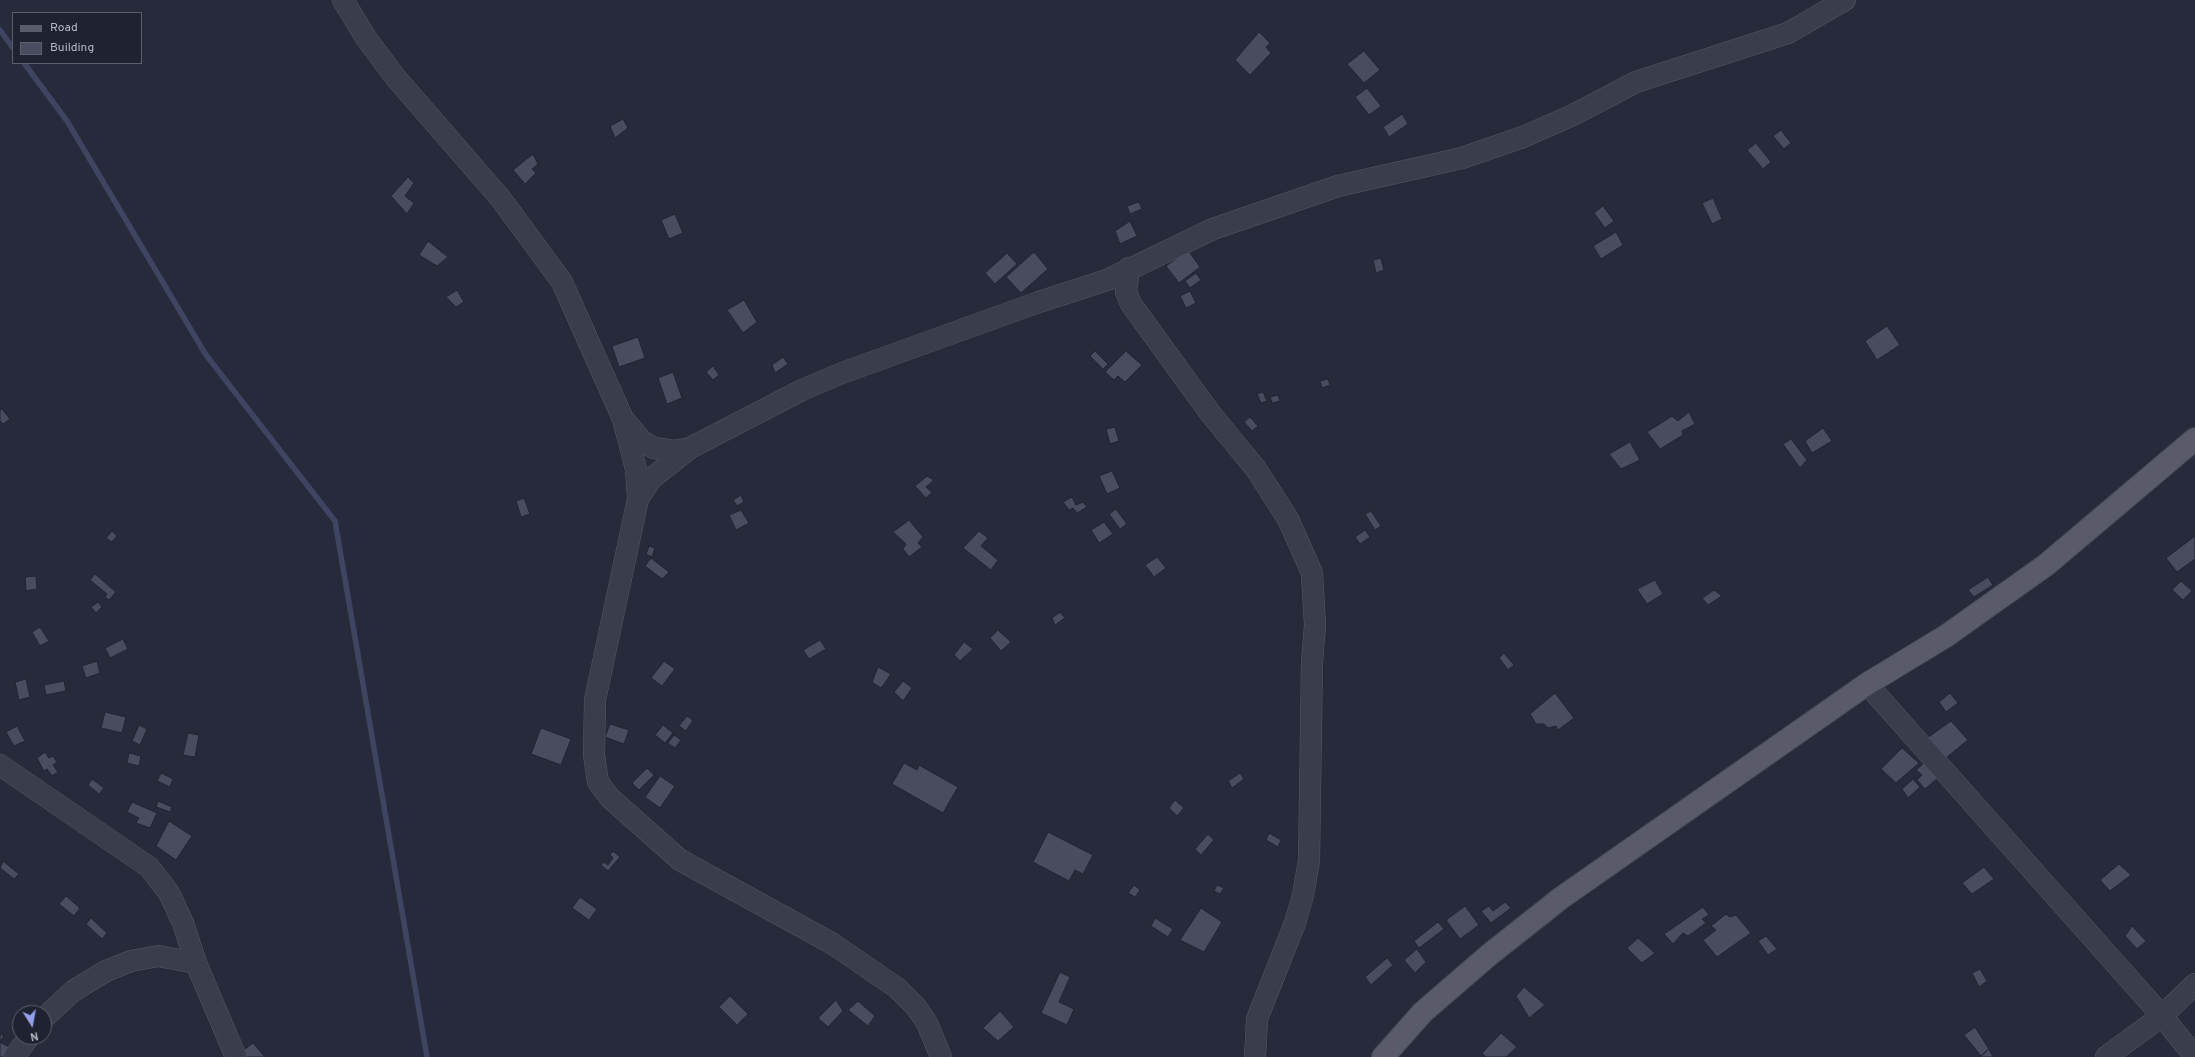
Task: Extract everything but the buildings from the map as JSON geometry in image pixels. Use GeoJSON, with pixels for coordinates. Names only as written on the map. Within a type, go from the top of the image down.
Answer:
{"type":"FeatureCollection","features":[{"type":"Feature","properties":{"kind":"main road"},"geometry":{"type":"LineString","coordinates":[[1383,1057],[1424,1012],[1489,956],[1561,898],[1867,684],[1946,636],[2046,565],[2195,439]]}},
{"type":"Feature","properties":{"kind":"street"},"geometry":{"type":"LineString","coordinates":[[343,0],[366,38],[396,78],[501,199],[562,282],[623,418],[636,469],[638,499],[595,700],[594,755],[598,782],[610,798],[680,860],[833,944],[897,988],[916,1007],[927,1023],[941,1057]]}},
{"type":"Feature","properties":{"kind":"street"},"geometry":{"type":"LineString","coordinates":[[638,499],[652,478],[690,448],[829,378],[1039,302],[1107,280],[1129,268],[1213,229],[1338,186],[1462,158],[1523,137],[1573,115],[1636,82],[1788,33],[1845,0]]}},
{"type":"Feature","properties":{"kind":"street"},"geometry":{"type":"LineString","coordinates":[[1129,268],[1126,292],[1130,304],[1210,413],[1256,469],[1288,519],[1312,573],[1315,625],[1312,662],[1309,861],[1303,895],[1295,923],[1257,1019],[1255,1057]]}},
{"type":"Feature","properties":{"kind":"street"},"geometry":{"type":"LineString","coordinates":[[623,418],[642,441],[654,448],[675,451],[690,448]]}},
{"type":"Feature","properties":{"kind":"street"},"geometry":{"type":"LineString","coordinates":[[1867,684],[2162,1016],[2195,1057]]}},
{"type":"Feature","properties":{"kind":"street"},"geometry":{"type":"LineString","coordinates":[[0,765],[149,867],[169,893],[183,923],[196,963],[236,1057]]}},
{"type":"Feature","properties":{"kind":"street"},"geometry":{"type":"LineString","coordinates":[[52,1011],[73,991],[106,971],[131,961],[158,956],[196,963]]}},
{"type":"Feature","properties":{"kind":"street"},"geometry":{"type":"LineString","coordinates":[[2106,1057],[2162,1016],[2195,984]]}},
{"type":"Feature","properties":{"kind":"street"},"geometry":{"type":"LineString","coordinates":[[14,1057],[23,1045]]}},
{"type":"Feature","properties":{"kind":"waterway"},"geometry":{"type":"LineString","coordinates":[[0,30],[12,47]]}},
{"type":"Feature","properties":{"kind":"waterway"},"geometry":{"type":"LineString","coordinates":[[25,64],[67,121],[206,355],[335,521],[427,1057]]}}]}
